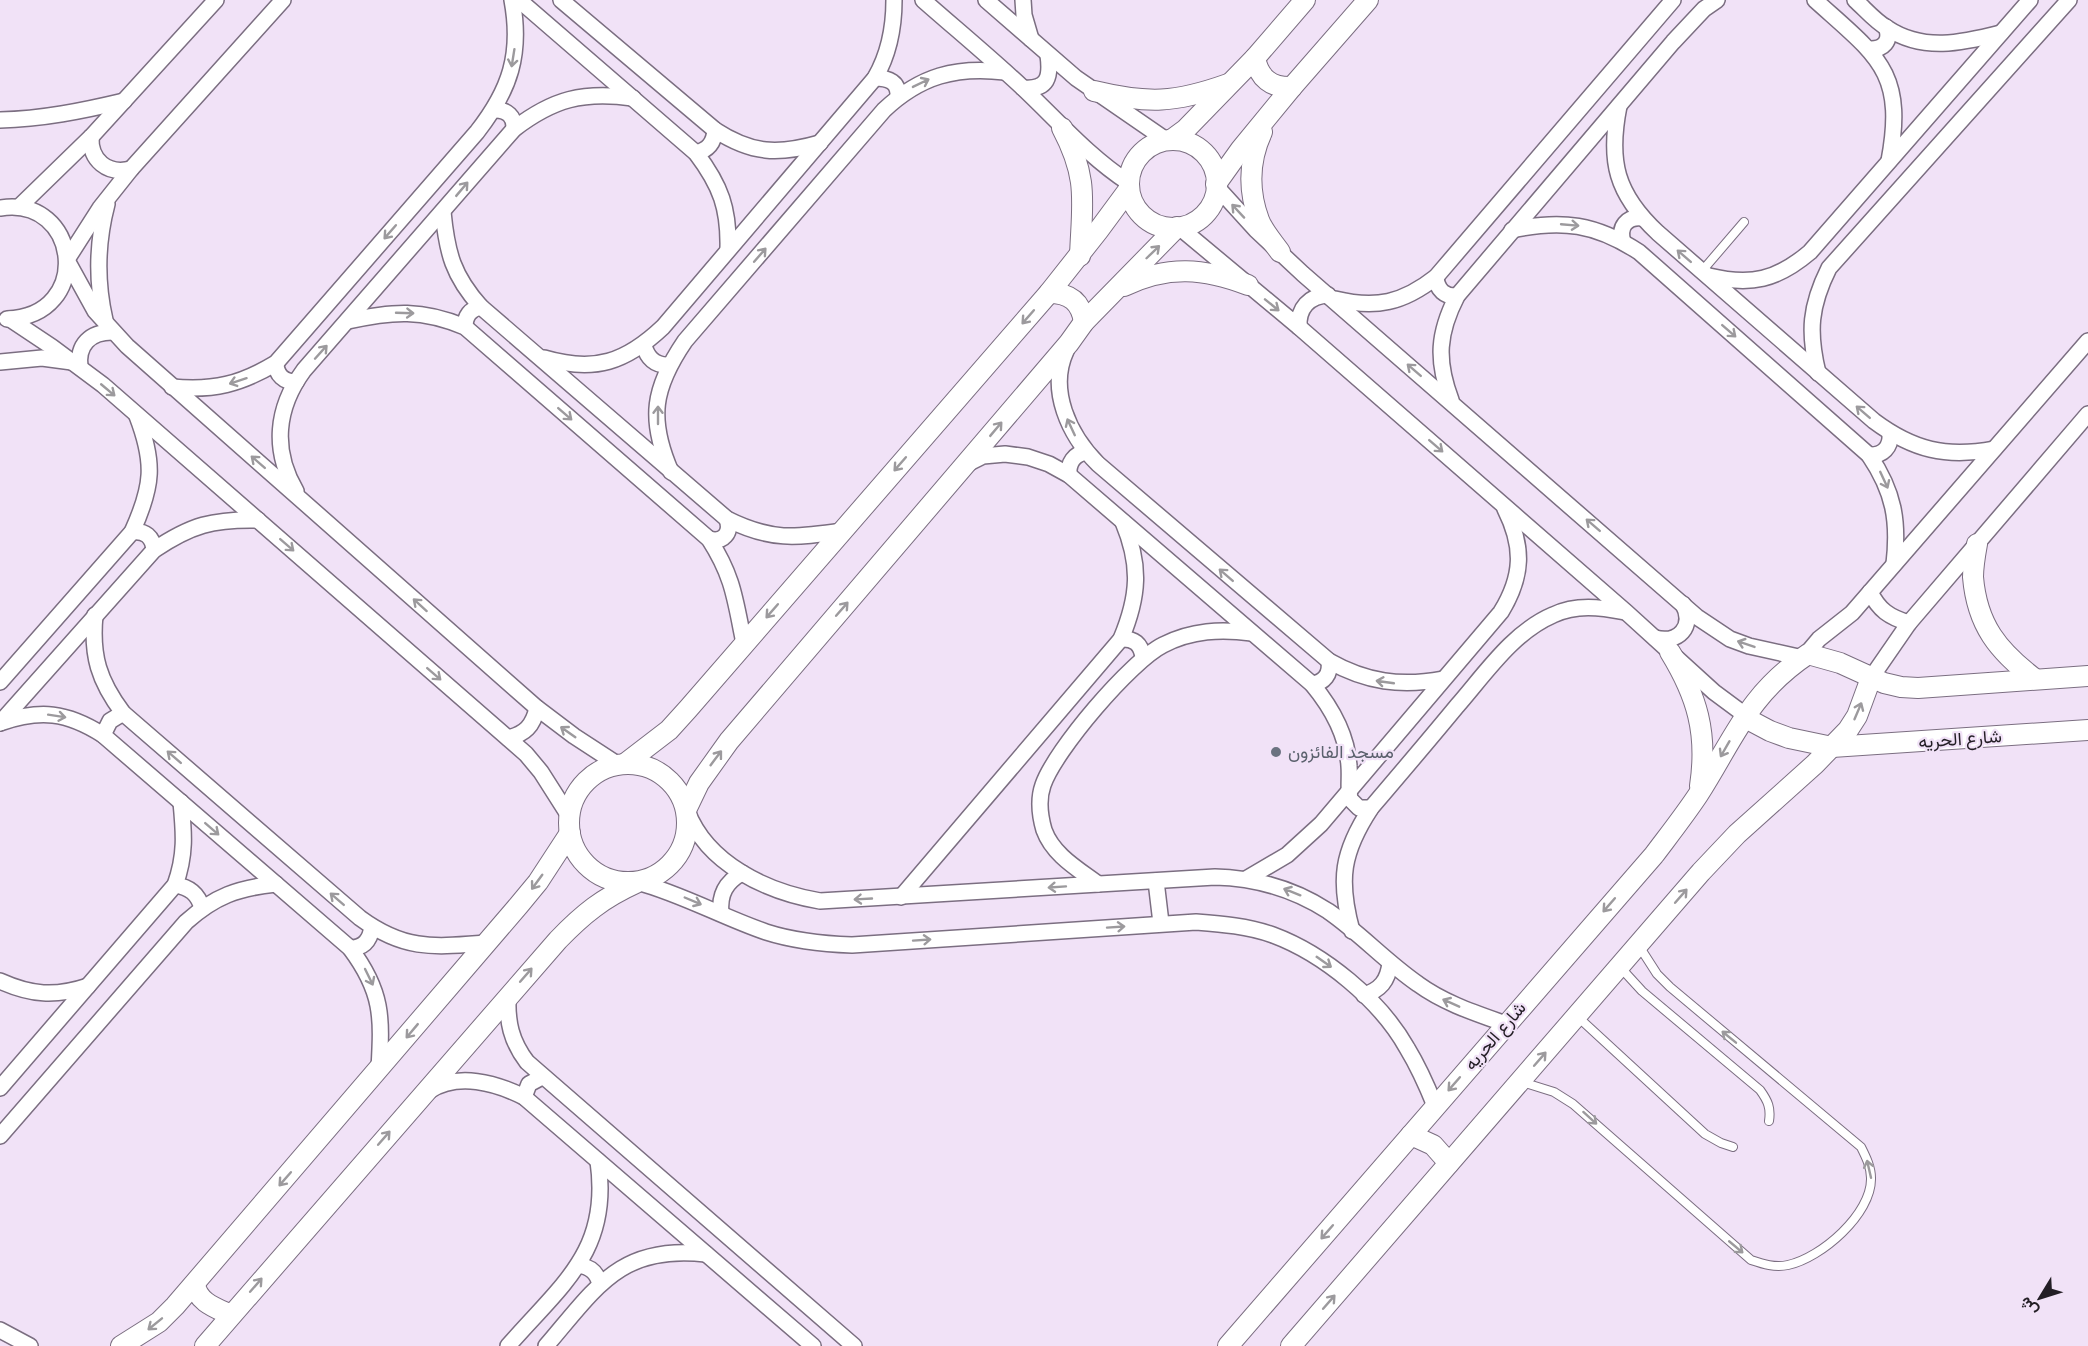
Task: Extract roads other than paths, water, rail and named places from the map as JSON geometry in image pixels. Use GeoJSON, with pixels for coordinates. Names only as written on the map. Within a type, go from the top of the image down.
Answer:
{"type":"FeatureCollection","features":[{"type":"Feature","properties":{"kind":"street"},"geometry":{"type":"LineString","coordinates":[[8,205],[91,137],[216,0]]}},
{"type":"Feature","properties":{"kind":"street"},"geometry":{"type":"LineString","coordinates":[[4,320],[28,317],[44,309],[57,296],[65,280],[68,260],[110,194],[283,0]]}},
{"type":"Feature","properties":{"kind":"street"},"geometry":{"type":"LineString","coordinates":[[172,387],[194,389],[227,385],[258,374],[276,363],[494,110],[505,88],[516,41],[512,0]]}},
{"type":"Feature","properties":{"kind":"street"},"geometry":{"type":"LineString","coordinates":[[519,0],[696,153],[712,174],[723,198],[729,224],[728,249]]}},
{"type":"Feature","properties":{"kind":"street"},"geometry":{"type":"LineString","coordinates":[[561,0],[715,130],[734,142],[754,149],[776,152],[820,143]]}},
{"type":"Feature","properties":{"kind":"street"},"geometry":{"type":"LineString","coordinates":[[539,357],[582,366],[604,363],[625,356],[644,345],[663,327],[875,78],[884,63],[891,41],[894,0]]}},
{"type":"Feature","properties":{"kind":"street"},"geometry":{"type":"LineString","coordinates":[[923,0],[1023,88],[1062,129],[1129,186]]}},
{"type":"Feature","properties":{"kind":"street"},"geometry":{"type":"LineString","coordinates":[[986,0],[1048,55],[1094,90],[1169,140],[1191,144],[1199,149],[1212,165],[1216,185],[1234,207],[1280,252],[1697,617],[1730,639],[1749,646],[1803,658]]}},
{"type":"Feature","properties":{"kind":"street"},"geometry":{"type":"LineString","coordinates":[[1023,0],[1024,15],[1031,39]]}},
{"type":"Feature","properties":{"kind":"street"},"geometry":{"type":"LineString","coordinates":[[1305,0],[1256,58],[1186,129],[1169,140],[1156,143],[1139,155],[1130,173],[1129,186],[1132,200],[1145,218],[1166,227],[1178,227],[1189,225],[1205,213],[1211,205],[1216,185],[1241,150],[1368,0]]}},
{"type":"Feature","properties":{"kind":"street"},"geometry":{"type":"LineString","coordinates":[[1299,327],[1301,311],[1305,304],[1320,296],[1354,304],[1377,304],[1398,300],[1419,291],[1436,277],[1673,0]]}},
{"type":"Feature","properties":{"kind":"street"},"geometry":{"type":"LineString","coordinates":[[1452,403],[1444,382],[1441,337],[1447,316],[1457,296],[1704,4],[1717,0]]}},
{"type":"Feature","properties":{"kind":"street"},"geometry":{"type":"LineString","coordinates":[[1815,0],[1869,49],[1880,64],[1888,81],[1895,117],[1889,161]]}},
{"type":"Feature","properties":{"kind":"street"},"geometry":{"type":"LineString","coordinates":[[1855,0],[1886,27],[1904,38],[1924,43],[1966,42],[2001,33]]}},
{"type":"Feature","properties":{"kind":"street"},"geometry":{"type":"LineString","coordinates":[[1704,273],[1729,280],[1751,281],[1773,276],[1793,267],[1810,252],[2030,0]]}},
{"type":"Feature","properties":{"kind":"street"},"geometry":{"type":"LineString","coordinates":[[1818,373],[1811,330],[1813,308],[1828,268],[2069,0]]}},
{"type":"Feature","properties":{"kind":"street"},"geometry":{"type":"LineString","coordinates":[[1869,49],[1878,49],[1886,44],[1888,36],[1886,27]]}},
{"type":"Feature","properties":{"kind":"street"},"geometry":{"type":"LineString","coordinates":[[1023,88],[1036,88],[1046,81],[1050,70],[1048,55]]}},
{"type":"Feature","properties":{"kind":"street"},"geometry":{"type":"LineString","coordinates":[[1256,58],[1257,68],[1263,78],[1281,88],[1292,87]]}},
{"type":"Feature","properties":{"kind":"street"},"geometry":{"type":"LineString","coordinates":[[671,472],[658,429],[657,407],[661,386],[669,365],[701,324],[884,110],[898,97],[935,77],[958,71],[982,69],[1005,72]]}},
{"type":"Feature","properties":{"kind":"street"},"geometry":{"type":"LineString","coordinates":[[875,78],[887,78],[891,81],[897,88],[898,97]]}},
{"type":"Feature","properties":{"kind":"street"},"geometry":{"type":"LineString","coordinates":[[1094,90],[1128,99],[1163,100],[1198,95],[1231,82]]}},
{"type":"Feature","properties":{"kind":"street"},"geometry":{"type":"LineString","coordinates":[[300,499],[288,478],[281,453],[280,429],[285,404],[296,382],[514,129],[534,114],[557,102],[582,96],[608,94],[633,98]]}},
{"type":"Feature","properties":{"kind":"street"},"geometry":{"type":"LineString","coordinates":[[0,120],[23,120],[74,113],[123,101]]}},
{"type":"Feature","properties":{"kind":"street"},"geometry":{"type":"LineString","coordinates":[[1619,106],[1614,129],[1614,153],[1618,177],[1628,198],[1642,218],[1890,434],[1910,444],[1930,450],[1972,453],[1994,449]]}},
{"type":"Feature","properties":{"kind":"street"},"geometry":{"type":"LineString","coordinates":[[494,110],[509,114],[514,122],[514,129]]}},
{"type":"Feature","properties":{"kind":"street"},"geometry":{"type":"LineString","coordinates":[[1269,116],[1254,149],[1251,186],[1260,221],[1280,252]]}},
{"type":"Feature","properties":{"kind":"street"},"geometry":{"type":"LineString","coordinates":[[1062,129],[1074,151],[1081,176],[1084,202],[1080,256]]}},
{"type":"Feature","properties":{"kind":"street"},"geometry":{"type":"LineString","coordinates":[[696,153],[708,148],[715,137],[715,130]]}},
{"type":"Feature","properties":{"kind":"street"},"geometry":{"type":"LineString","coordinates":[[91,137],[93,154],[98,162],[113,171],[130,169]]}},
{"type":"Feature","properties":{"kind":"street"},"geometry":{"type":"LineString","coordinates":[[121,1346],[159,1322],[195,1284],[538,882],[569,825],[574,798],[585,783],[594,774],[622,764],[669,730],[1050,293],[1080,256],[1129,186]]}},
{"type":"Feature","properties":{"kind":"street"},"geometry":{"type":"LineString","coordinates":[[109,328],[101,301],[98,274],[103,220],[110,194]]}},
{"type":"Feature","properties":{"kind":"street"},"geometry":{"type":"LineString","coordinates":[[8,205],[37,213],[52,224],[63,240],[68,260],[85,295],[109,328],[172,387],[537,708],[574,736],[622,764],[640,765],[664,775],[682,796],[693,828],[707,844],[742,873],[766,886],[794,896],[820,901],[1215,877],[1246,879],[1275,886],[1303,897],[1329,912],[1419,986],[1445,1000],[1506,1024]]}},
{"type":"Feature","properties":{"kind":"street"},"geometry":{"type":"LineString","coordinates":[[443,212],[450,260],[458,277],[481,307],[727,519],[747,530],[770,536],[792,537],[842,531]]}},
{"type":"Feature","properties":{"kind":"street"},"geometry":{"type":"LineString","coordinates":[[1623,242],[1621,231],[1627,221],[1631,218],[1642,218]]}},
{"type":"Feature","properties":{"kind":"street"},"geometry":{"type":"LineString","coordinates":[[1512,230],[1546,224],[1580,226],[1603,232],[1639,252],[1869,455],[1882,475],[1891,496],[1896,518],[1897,541],[1894,564]]}},
{"type":"Feature","properties":{"kind":"street"},"geometry":{"type":"LineString","coordinates":[[1178,227],[1299,327],[1626,612],[1714,692],[1745,715]]}},
{"type":"Feature","properties":{"kind":"street"},"geometry":{"type":"LineString","coordinates":[[205,1346],[419,1097],[558,940],[583,915],[612,894],[660,874],[678,858],[685,843],[688,827],[687,809],[699,783],[729,741],[967,464],[1084,322],[1178,227]]}},
{"type":"Feature","properties":{"kind":"street"},"geometry":{"type":"LineString","coordinates":[[1810,252],[1815,266],[1828,268]]}},
{"type":"Feature","properties":{"kind":"street"},"geometry":{"type":"LineString","coordinates":[[1116,290],[1141,278],[1168,272],[1195,270],[1222,275],[1248,285]]}},
{"type":"Feature","properties":{"kind":"street"},"geometry":{"type":"LineString","coordinates":[[1436,277],[1438,288],[1442,292],[1446,295],[1457,296]]}},
{"type":"Feature","properties":{"kind":"street"},"geometry":{"type":"LineString","coordinates":[[1050,293],[1070,296],[1083,312],[1084,322]]}},
{"type":"Feature","properties":{"kind":"street"},"geometry":{"type":"LineString","coordinates":[[465,327],[467,316],[475,308],[481,307]]}},
{"type":"Feature","properties":{"kind":"street"},"geometry":{"type":"LineString","coordinates":[[348,321],[398,312],[421,313],[444,318],[465,327],[709,539],[730,577],[744,643]]}},
{"type":"Feature","properties":{"kind":"street"},"geometry":{"type":"LineString","coordinates":[[4,320],[77,364],[136,413],[526,754],[541,772],[569,825],[574,848],[593,871],[606,879],[661,888],[766,932],[794,940],[823,944],[852,945],[1196,922],[1235,925],[1272,935],[1308,951],[1339,973],[1364,995],[1406,1046],[1436,1106]]}},
{"type":"Feature","properties":{"kind":"street"},"geometry":{"type":"LineString","coordinates":[[77,364],[85,341],[109,328]]}},
{"type":"Feature","properties":{"kind":"street"},"geometry":{"type":"LineString","coordinates":[[1803,658],[1819,639],[1852,613],[2088,341]]}},
{"type":"Feature","properties":{"kind":"street"},"geometry":{"type":"LineString","coordinates":[[1069,343],[1059,364],[1059,388],[1064,411],[1073,433],[1086,452],[1329,661],[1355,675],[1384,682],[1424,683],[1443,679]]}},
{"type":"Feature","properties":{"kind":"street"},"geometry":{"type":"LineString","coordinates":[[644,345],[652,361],[669,365]]}},
{"type":"Feature","properties":{"kind":"street"},"geometry":{"type":"LineString","coordinates":[[0,362],[42,358],[77,364]]}},
{"type":"Feature","properties":{"kind":"street"},"geometry":{"type":"LineString","coordinates":[[276,363],[281,377],[296,382]]}},
{"type":"Feature","properties":{"kind":"street"},"geometry":{"type":"LineString","coordinates":[[0,682],[132,532],[145,504],[150,473],[147,442],[136,413]]}},
{"type":"Feature","properties":{"kind":"street"},"geometry":{"type":"LineString","coordinates":[[1291,1346],[1737,834],[1848,730],[1857,716],[1871,678],[1882,658],[1909,622],[2088,414]]}},
{"type":"Feature","properties":{"kind":"street"},"geometry":{"type":"LineString","coordinates":[[1869,455],[1886,450],[1890,434]]}},
{"type":"Feature","properties":{"kind":"street"},"geometry":{"type":"LineString","coordinates":[[2068,438],[2088,436]]}},
{"type":"Feature","properties":{"kind":"street"},"geometry":{"type":"LineString","coordinates":[[1069,475],[1069,464],[1072,459],[1086,452]]}},
{"type":"Feature","properties":{"kind":"street"},"geometry":{"type":"LineString","coordinates":[[967,464],[983,456],[1005,454],[1028,457],[1049,464],[1069,475],[1122,519],[1312,684],[1332,712],[1346,744],[1350,799],[1355,806],[1363,809],[1371,808]]}},
{"type":"Feature","properties":{"kind":"street"},"geometry":{"type":"LineString","coordinates":[[1246,879],[1277,862],[1305,840],[1501,612],[1512,593],[1518,570],[1518,547],[1513,525],[1502,504]]}},
{"type":"Feature","properties":{"kind":"street"},"geometry":{"type":"LineString","coordinates":[[709,539],[718,541],[726,536],[729,528],[727,519]]}},
{"type":"Feature","properties":{"kind":"street"},"geometry":{"type":"LineString","coordinates":[[901,897],[1121,639],[1131,616],[1136,592],[1131,542],[1122,519]]}},
{"type":"Feature","properties":{"kind":"street"},"geometry":{"type":"LineString","coordinates":[[0,723],[153,550],[176,535],[202,524],[230,520],[258,520]]}},
{"type":"Feature","properties":{"kind":"street"},"geometry":{"type":"LineString","coordinates":[[132,532],[138,531],[148,535],[152,539],[153,550]]}},
{"type":"Feature","properties":{"kind":"street"},"geometry":{"type":"LineString","coordinates":[[1977,544],[1973,575],[1978,606],[1990,635],[2010,660],[2035,679]]}},
{"type":"Feature","properties":{"kind":"street"},"geometry":{"type":"LineString","coordinates":[[1870,592],[1884,613],[1895,619],[1909,622]]}},
{"type":"Feature","properties":{"kind":"street"},"geometry":{"type":"LineString","coordinates":[[1655,638],[1670,639],[1682,632],[1687,618],[1683,604]]}},
{"type":"Feature","properties":{"kind":"street"},"geometry":{"type":"LineString","coordinates":[[1352,931],[1345,906],[1343,880],[1347,854],[1357,830],[1371,808],[1484,674],[1532,626],[1553,614],[1594,607],[1626,612]]}},
{"type":"Feature","properties":{"kind":"street"},"geometry":{"type":"LineString","coordinates":[[95,615],[94,646],[101,677],[123,713],[372,927],[392,938],[415,945],[437,947],[487,943]]}},
{"type":"Feature","properties":{"kind":"street"},"geometry":{"type":"LineString","coordinates":[[1098,884],[1056,850],[1045,831],[1040,809],[1042,787],[1051,766],[1122,678],[1143,657],[1184,636],[1207,631],[1230,630],[1252,633]]}},
{"type":"Feature","properties":{"kind":"street"},"geometry":{"type":"LineString","coordinates":[[1121,639],[1127,638],[1136,642],[1140,646],[1143,657]]}},
{"type":"Feature","properties":{"kind":"street"},"geometry":{"type":"LineString","coordinates":[[1670,652],[1686,677],[1703,734],[1703,764],[1699,794]]}},
{"type":"Feature","properties":{"kind":"street"},"geometry":{"type":"LineString","coordinates":[[1803,658],[1808,654],[1830,659],[1871,678],[1900,687],[1918,688],[2088,676]]}},
{"type":"Feature","properties":{"kind":"street"},"geometry":{"type":"LineString","coordinates":[[1463,656],[1476,657],[1481,662],[1484,674]]}},
{"type":"Feature","properties":{"kind":"street","name":"شارع الحريه"},"geometry":{"type":"LineString","coordinates":[[1228,1346],[1654,855],[1680,823],[1699,794],[1745,715],[1772,682],[1803,658]]}},
{"type":"Feature","properties":{"kind":"street"},"geometry":{"type":"LineString","coordinates":[[1312,684],[1326,677],[1329,672],[1329,661]]}},
{"type":"Feature","properties":{"kind":"street"},"geometry":{"type":"LineString","coordinates":[[508,738],[528,729],[537,708]]}},
{"type":"Feature","properties":{"kind":"street"},"geometry":{"type":"LineString","coordinates":[[103,735],[110,721],[123,713]]}},
{"type":"Feature","properties":{"kind":"street"},"geometry":{"type":"LineString","coordinates":[[0,723],[20,716],[53,715],[84,723],[103,735],[350,948],[365,968],[375,991],[381,1016],[379,1069]]}},
{"type":"Feature","properties":{"kind":"street","name":"شارع الحريه"},"geometry":{"type":"LineString","coordinates":[[1745,715],[1770,731],[1789,738],[1832,747],[2088,730]]}},
{"type":"Feature","properties":{"kind":"street"},"geometry":{"type":"LineString","coordinates":[[0,1088],[175,885],[182,867],[184,847],[181,802]]}},
{"type":"Feature","properties":{"kind":"street"},"geometry":{"type":"LineString","coordinates":[[721,913],[722,894],[734,878],[742,873]]}},
{"type":"Feature","properties":{"kind":"street"},"geometry":{"type":"LineString","coordinates":[[1156,881],[1161,923]]}},
{"type":"Feature","properties":{"kind":"street"},"geometry":{"type":"LineString","coordinates":[[0,1136],[186,922],[218,898],[236,891],[276,884]]}},
{"type":"Feature","properties":{"kind":"street"},"geometry":{"type":"LineString","coordinates":[[175,885],[183,886],[196,894],[202,908]]}},
{"type":"Feature","properties":{"kind":"street"},"geometry":{"type":"LineString","coordinates":[[350,948],[356,948],[365,943],[372,927]]}},
{"type":"Feature","properties":{"kind":"street"},"geometry":{"type":"LineString","coordinates":[[1364,995],[1380,988],[1389,972],[1390,963]]}},
{"type":"Feature","properties":{"kind":"street"},"geometry":{"type":"LineString","coordinates":[[0,981],[19,990],[43,994],[68,993],[90,985]]}},
{"type":"Feature","properties":{"kind":"street"},"geometry":{"type":"LineString","coordinates":[[508,996],[509,1030],[516,1048],[542,1077],[854,1346]]}},
{"type":"Feature","properties":{"kind":"street"},"geometry":{"type":"LineString","coordinates":[[524,1098],[529,1084],[542,1077]]}},
{"type":"Feature","properties":{"kind":"street"},"geometry":{"type":"LineString","coordinates":[[419,1097],[437,1086],[459,1081],[482,1082],[504,1088],[524,1098],[813,1346]]}},
{"type":"Feature","properties":{"kind":"street"},"geometry":{"type":"LineString","coordinates":[[1411,1135],[1433,1145],[1449,1163]]}},
{"type":"Feature","properties":{"kind":"street"},"geometry":{"type":"LineString","coordinates":[[508,1346],[579,1265],[589,1246],[597,1226],[601,1205],[598,1161]]}},
{"type":"Feature","properties":{"kind":"street"},"geometry":{"type":"LineString","coordinates":[[546,1346],[600,1284],[618,1269],[639,1259],[672,1252],[706,1254]]}},
{"type":"Feature","properties":{"kind":"street"},"geometry":{"type":"LineString","coordinates":[[579,1265],[591,1269],[600,1284]]}},
{"type":"Feature","properties":{"kind":"street"},"geometry":{"type":"LineString","coordinates":[[195,1284],[196,1291],[204,1301],[231,1315]]}},
{"type":"Feature","properties":{"kind":"street"},"geometry":{"type":"LineString","coordinates":[[785,1322],[793,1346]]}},
{"type":"Feature","properties":{"kind":"street"},"geometry":{"type":"LineString","coordinates":[[0,1330],[30,1346]]}},
{"type":"Feature","properties":{"kind":"lane"},"geometry":{"type":"LineString","coordinates":[[1704,273],[1744,222]]}},
{"type":"Feature","properties":{"kind":"lane"},"geometry":{"type":"LineString","coordinates":[[1520,1082],[1554,1092],[1573,1104],[1751,1260],[1769,1266],[1788,1265],[1830,1243],[1849,1226],[1869,1195],[1870,1170],[1861,1148],[1683,1000],[1657,974],[1638,945]]}},
{"type":"Feature","properties":{"kind":"lane"},"geometry":{"type":"LineString","coordinates":[[1619,967],[1642,991],[1760,1090],[1771,1109],[1769,1121]]}},
{"type":"Feature","properties":{"kind":"lane"},"geometry":{"type":"LineString","coordinates":[[1577,1016],[1705,1134],[1732,1146]]}},
{"type":"Feature","properties":{"kind":"place","name":"مسجد الفائزون"},"geometry":{"type":"Point","coordinates":[1276,752]}}]}
